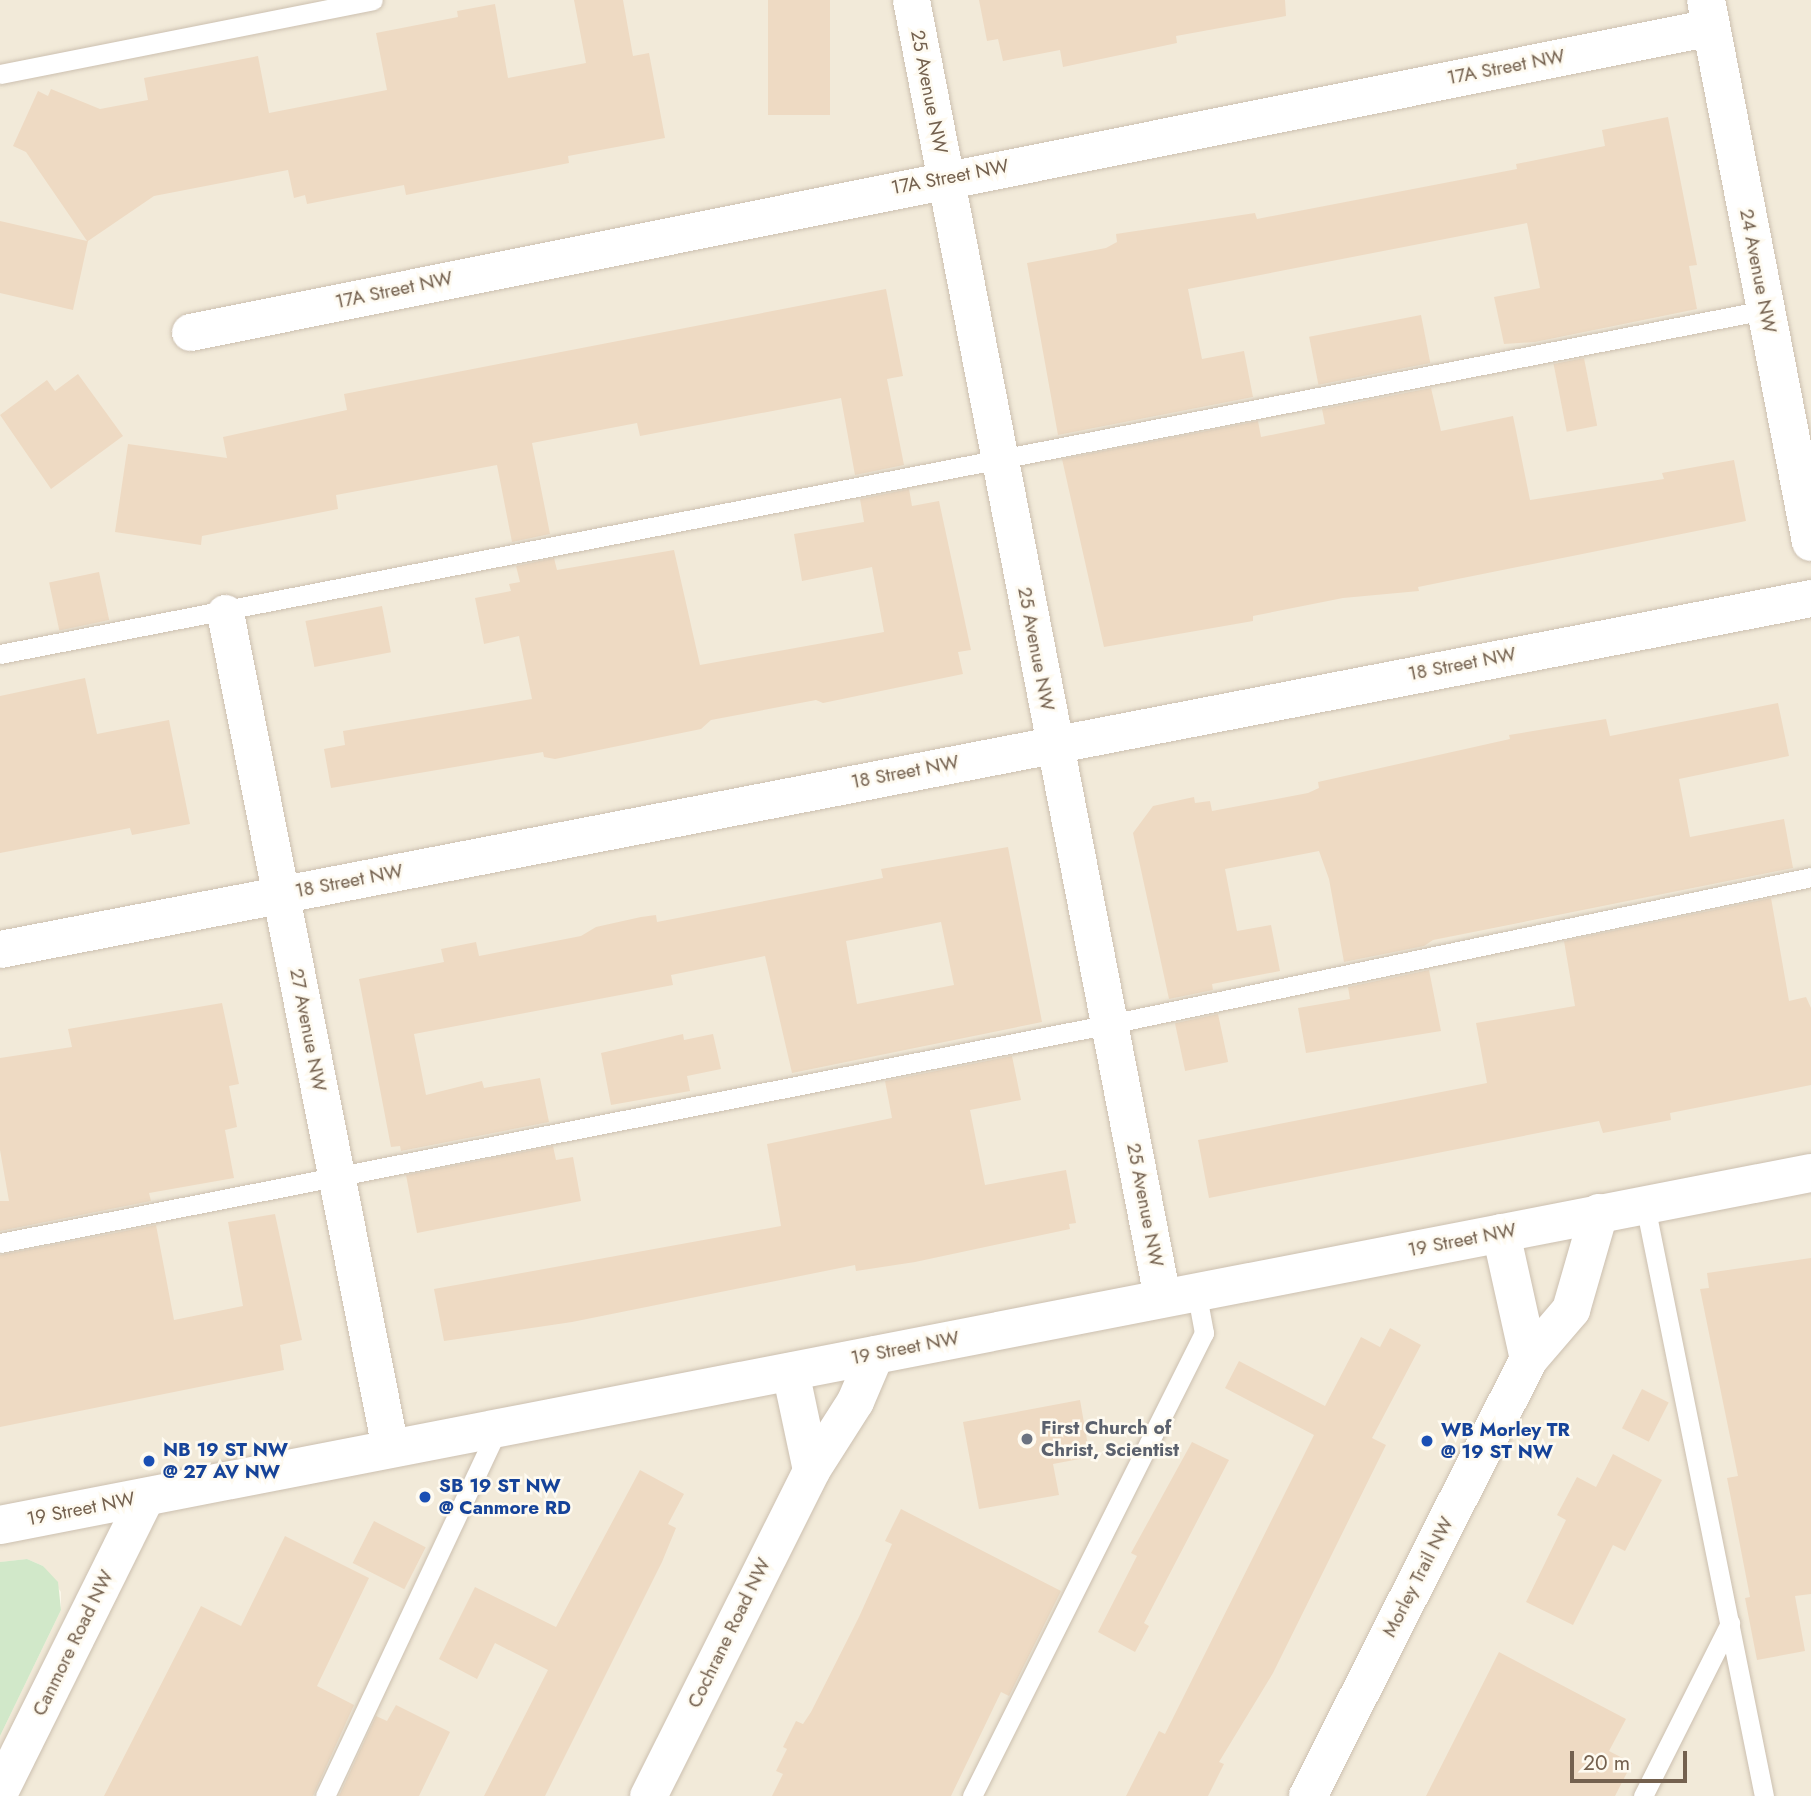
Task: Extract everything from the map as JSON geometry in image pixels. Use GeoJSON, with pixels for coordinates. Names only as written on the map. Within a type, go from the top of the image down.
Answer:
{"type":"FeatureCollection","features":[{"type":"Feature","properties":{"kind":"street","name":"25 Avenue NW"},"geometry":{"type":"LineString","coordinates":[[912,0],[999,462],[1110,1024],[1179,1294]]}},
{"type":"Feature","properties":{"kind":"street","name":"17A Street NW"},"geometry":{"type":"LineString","coordinates":[[190,332],[946,177],[1708,14]]}},
{"type":"Feature","properties":{"kind":"street","name":"24 Avenue NW"},"geometry":{"type":"LineString","coordinates":[[1708,14],[1765,310],[1803,457],[1811,542]]}},
{"type":"Feature","properties":{"kind":"street","name":"18 Street NW"},"geometry":{"type":"LineString","coordinates":[[0,949],[1811,598]]}},
{"type":"Feature","properties":{"kind":"street","name":"27 Avenue NW"},"geometry":{"type":"LineString","coordinates":[[225,613],[390,1448]]}},
{"type":"Feature","properties":{"kind":"street","name":"19 Street NW"},"geometry":{"type":"LineString","coordinates":[[0,1525],[1811,1173]]}},
{"type":"Feature","properties":{"kind":"street","name":"Morley Trail NW"},"geometry":{"type":"LineString","coordinates":[[1308,1796],[1529,1359],[1571,1310],[1599,1213]]}},
{"type":"Feature","properties":{"kind":"street"},"geometry":{"type":"LineString","coordinates":[[1501,1233],[1529,1359]]}},
{"type":"Feature","properties":{"kind":"street","name":"Cochrane Road NW"},"geometry":{"type":"LineString","coordinates":[[648,1796],[811,1469],[855,1401],[876,1354]]}},
{"type":"Feature","properties":{"kind":"street"},"geometry":{"type":"LineString","coordinates":[[790,1371],[811,1469]]}},
{"type":"Feature","properties":{"kind":"street","name":"Canmore Road NW"},"geometry":{"type":"LineString","coordinates":[[0,1790],[146,1496]]}},
{"type":"Feature","properties":{"kind":"lane"},"geometry":{"type":"LineString","coordinates":[[0,75],[373,0]]}},
{"type":"Feature","properties":{"kind":"lane"},"geometry":{"type":"LineString","coordinates":[[0,654],[225,613],[1765,310]]}},
{"type":"Feature","properties":{"kind":"lane"},"geometry":{"type":"LineString","coordinates":[[0,1244],[1110,1024],[1811,877]]}},
{"type":"Feature","properties":{"kind":"lane"},"geometry":{"type":"LineString","coordinates":[[1645,1205],[1764,1796]]}},
{"type":"Feature","properties":{"kind":"lane"},"geometry":{"type":"LineString","coordinates":[[972,1796],[1205,1333],[1179,1294]]}},
{"type":"Feature","properties":{"kind":"lane"},"geometry":{"type":"LineString","coordinates":[[324,1796],[499,1427]]}},
{"type":"Feature","properties":{"kind":"lane"},"geometry":{"type":"LineString","coordinates":[[1643,1796],[1730,1623]]}},
{"type":"Feature","properties":{"kind":"shaded area"},"geometry":{"type":"Polygon","coordinates":[[[0,0],[1811,0],[1811,1796],[0,1796],[0,1736],[61,1610],[61,1592],[43,1566],[27,1559],[0,1562],[0,0]]]}},
{"type":"Feature","properties":{"kind":"green space"},"geometry":{"type":"Polygon","coordinates":[[[27,1559],[43,1566],[58,1582],[61,1610],[0,1736],[0,1562],[27,1559]]]}},
{"type":"Feature","properties":{"kind":"building"},"geometry":{"type":"Polygon","coordinates":[[[574,0],[623,0],[633,56],[649,53],[665,138],[568,156],[569,163],[406,195],[404,185],[307,204],[305,195],[294,198],[288,170],[154,196],[88,241],[73,310],[0,293],[0,221],[87,241],[26,152],[13,146],[38,91],[48,96],[51,89],[100,109],[148,100],[144,78],[258,56],[269,113],[387,90],[376,33],[458,17],[457,11],[495,4],[508,78],[586,63],[574,0]]]}},
{"type":"Feature","properties":{"kind":"building"},"geometry":{"type":"Polygon","coordinates":[[[768,0],[830,0],[830,115],[768,115],[768,0]]]}},
{"type":"Feature","properties":{"kind":"building"},"geometry":{"type":"Polygon","coordinates":[[[979,0],[1285,0],[1286,16],[1176,36],[1177,43],[1063,67],[1060,50],[1003,61],[998,39],[987,41],[979,0]]]}},
{"type":"Feature","properties":{"kind":"building"},"geometry":{"type":"Polygon","coordinates":[[[1668,117],[1697,265],[1689,266],[1697,309],[1535,342],[1504,344],[1494,297],[1540,288],[1527,223],[1188,289],[1202,359],[1244,351],[1253,397],[1058,435],[1027,263],[1106,248],[1117,242],[1116,234],[1255,213],[1257,219],[1517,169],[1516,164],[1605,146],[1602,130],[1668,117]]]}},
{"type":"Feature","properties":{"kind":"building"},"geometry":{"type":"Polygon","coordinates":[[[886,289],[903,376],[887,379],[904,465],[855,475],[841,398],[640,436],[637,423],[532,443],[550,534],[512,542],[497,465],[336,495],[338,509],[202,536],[201,545],[115,532],[128,444],[227,458],[223,437],[347,410],[344,394],[886,289]]]}},
{"type":"Feature","properties":{"kind":"building"},"geometry":{"type":"Polygon","coordinates":[[[1421,315],[1430,363],[1318,385],[1309,337],[1421,315]]]}},
{"type":"Feature","properties":{"kind":"building"},"geometry":{"type":"Polygon","coordinates":[[[1584,358],[1597,426],[1567,432],[1554,364],[1584,358]]]}},
{"type":"Feature","properties":{"kind":"building"},"geometry":{"type":"Polygon","coordinates":[[[78,374],[123,436],[51,489],[0,415],[47,380],[55,391],[78,374]]]}},
{"type":"Feature","properties":{"kind":"building"},"geometry":{"type":"Polygon","coordinates":[[[1431,388],[1441,431],[1513,416],[1530,500],[1664,479],[1662,473],[1734,460],[1746,521],[1418,587],[1419,591],[1343,598],[1253,616],[1253,621],[1104,647],[1062,459],[1258,421],[1261,437],[1325,424],[1322,409],[1431,388]]]}},
{"type":"Feature","properties":{"kind":"building"},"geometry":{"type":"Polygon","coordinates":[[[909,489],[912,506],[939,501],[971,650],[958,652],[963,674],[823,703],[816,700],[711,720],[701,729],[555,759],[544,757],[543,752],[331,788],[324,749],[345,745],[343,731],[532,699],[519,636],[484,644],[475,598],[511,591],[509,584],[520,582],[516,566],[554,558],[557,570],[674,550],[700,665],[884,632],[872,567],[802,581],[794,534],[864,522],[860,499],[909,489]]]}},
{"type":"Feature","properties":{"kind":"building"},"geometry":{"type":"Polygon","coordinates":[[[99,572],[109,620],[59,631],[49,583],[99,572]]]}},
{"type":"Feature","properties":{"kind":"building"},"geometry":{"type":"Polygon","coordinates":[[[382,606],[391,652],[314,667],[305,621],[382,606]]]}},
{"type":"Feature","properties":{"kind":"building"},"geometry":{"type":"Polygon","coordinates":[[[85,678],[97,734],[169,720],[190,824],[132,835],[130,828],[0,853],[0,696],[85,678]]]}},
{"type":"Feature","properties":{"kind":"building"},"geometry":{"type":"Polygon","coordinates":[[[1778,703],[1789,756],[1679,779],[1690,837],[1784,819],[1793,868],[1433,940],[1424,946],[1344,962],[1329,879],[1319,851],[1225,869],[1237,931],[1271,925],[1280,971],[1212,984],[1213,990],[1169,999],[1133,833],[1153,806],[1194,797],[1195,803],[1210,801],[1212,811],[1308,793],[1319,788],[1318,782],[1510,739],[1509,735],[1606,719],[1610,736],[1778,703]]]}},
{"type":"Feature","properties":{"kind":"building"},"geometry":{"type":"Polygon","coordinates":[[[1008,847],[1042,1022],[792,1073],[765,956],[671,975],[673,985],[414,1034],[426,1095],[482,1081],[484,1088],[540,1078],[549,1122],[401,1151],[400,1146],[391,1147],[359,979],[444,962],[441,949],[476,942],[479,956],[581,936],[596,927],[641,917],[656,915],[657,922],[883,878],[881,869],[1008,847]],[[941,922],[846,941],[857,1004],[954,985],[941,922]]]}},
{"type":"Feature","properties":{"kind":"building"},"geometry":{"type":"Polygon","coordinates":[[[1771,898],[1789,1001],[1806,997],[1811,1008],[1811,1085],[1670,1113],[1671,1120],[1603,1133],[1599,1121],[1209,1198],[1198,1140],[1487,1083],[1476,1023],[1575,1006],[1564,941],[1771,898]]]}},
{"type":"Feature","properties":{"kind":"building"},"geometry":{"type":"Polygon","coordinates":[[[1429,970],[1441,1031],[1306,1053],[1298,1008],[1350,999],[1348,987],[1429,970]]]}},
{"type":"Feature","properties":{"kind":"building"},"geometry":{"type":"Polygon","coordinates":[[[222,1003],[239,1084],[229,1086],[237,1127],[225,1130],[234,1178],[149,1193],[151,1201],[0,1231],[0,1201],[9,1201],[0,1150],[0,1058],[72,1047],[68,1029],[222,1003]]]}},
{"type":"Feature","properties":{"kind":"building"},"geometry":{"type":"Polygon","coordinates":[[[1218,1014],[1228,1062],[1185,1071],[1175,1023],[1218,1014]]]}},
{"type":"Feature","properties":{"kind":"building"},"geometry":{"type":"Polygon","coordinates":[[[683,1034],[684,1040],[713,1034],[721,1069],[687,1076],[690,1091],[611,1105],[601,1053],[683,1034]]]}},
{"type":"Feature","properties":{"kind":"building"},"geometry":{"type":"Polygon","coordinates":[[[1012,1056],[1021,1100],[970,1110],[985,1185],[1066,1170],[1076,1223],[1069,1224],[1070,1229],[915,1262],[856,1271],[855,1265],[572,1322],[444,1341],[434,1289],[781,1226],[767,1144],[892,1118],[885,1081],[1012,1056]]]}},
{"type":"Feature","properties":{"kind":"building"},"geometry":{"type":"Polygon","coordinates":[[[553,1146],[556,1160],[573,1157],[581,1201],[417,1233],[406,1175],[553,1146]]]}},
{"type":"Feature","properties":{"kind":"building"},"geometry":{"type":"Polygon","coordinates":[[[275,1214],[302,1340],[280,1345],[284,1370],[0,1427],[0,1255],[156,1225],[174,1320],[243,1306],[228,1222],[275,1214]]]}},
{"type":"Feature","properties":{"kind":"building"},"geometry":{"type":"Polygon","coordinates":[[[1811,1258],[1811,1594],[1795,1596],[1805,1651],[1757,1660],[1745,1598],[1750,1597],[1727,1478],[1738,1476],[1700,1289],[1709,1288],[1707,1273],[1811,1258]]]}},
{"type":"Feature","properties":{"kind":"building"},"geometry":{"type":"Polygon","coordinates":[[[1390,1328],[1421,1345],[1372,1438],[1386,1445],[1273,1673],[1219,1762],[1224,1764],[1208,1796],[1126,1796],[1159,1731],[1165,1734],[1314,1435],[1225,1388],[1239,1361],[1325,1406],[1361,1337],[1380,1347],[1390,1328]]]}},
{"type":"Feature","properties":{"kind":"building"},"geometry":{"type":"Polygon","coordinates":[[[1642,1389],[1669,1403],[1649,1442],[1622,1428],[1642,1389]]]}},
{"type":"Feature","properties":{"kind":"building","name":"First Church of Christ, Scientist"},"geometry":{"type":"Polygon","coordinates":[[[1080,1400],[1090,1457],[1053,1464],[1059,1495],[979,1509],[963,1422],[1080,1400]]]}},
{"type":"Feature","properties":{"kind":"building"},"geometry":{"type":"Polygon","coordinates":[[[1192,1442],[1229,1460],[1144,1623],[1149,1626],[1135,1652],[1098,1632],[1137,1556],[1131,1553],[1192,1442]]]}},
{"type":"Feature","properties":{"kind":"building"},"geometry":{"type":"Polygon","coordinates":[[[1613,1454],[1662,1480],[1625,1551],[1613,1545],[1573,1625],[1526,1602],[1566,1520],[1557,1515],[1577,1477],[1596,1487],[1613,1454]]]}},
{"type":"Feature","properties":{"kind":"building"},"geometry":{"type":"Polygon","coordinates":[[[640,1470],[684,1494],[668,1524],[676,1528],[662,1562],[545,1796],[484,1796],[548,1670],[495,1643],[477,1679],[439,1659],[475,1587],[556,1627],[640,1470]]]}},
{"type":"Feature","properties":{"kind":"building"},"geometry":{"type":"Polygon","coordinates":[[[901,1509],[1061,1591],[1009,1696],[1001,1692],[951,1796],[772,1796],[783,1774],[776,1771],[787,1749],[783,1747],[796,1721],[803,1724],[811,1712],[859,1617],[892,1544],[885,1541],[901,1509]]]}},
{"type":"Feature","properties":{"kind":"building"},"geometry":{"type":"Polygon","coordinates":[[[374,1521],[426,1547],[404,1589],[353,1563],[374,1521]]]}},
{"type":"Feature","properties":{"kind":"building"},"geometry":{"type":"Polygon","coordinates":[[[285,1536],[369,1578],[317,1686],[354,1705],[313,1796],[104,1796],[201,1606],[241,1626],[285,1536]]]}},
{"type":"Feature","properties":{"kind":"building"},"geometry":{"type":"Polygon","coordinates":[[[1499,1652],[1626,1719],[1609,1751],[1632,1763],[1615,1796],[1426,1796],[1499,1652]]]}},
{"type":"Feature","properties":{"kind":"building"},"geometry":{"type":"Polygon","coordinates":[[[396,1705],[450,1732],[419,1796],[339,1796],[376,1716],[387,1721],[396,1705]]]}},
{"type":"Feature","properties":{"kind":"place","name":"First Church of Christ, Scientist"},"geometry":{"type":"Point","coordinates":[1027,1439]}},
{"type":"Feature","properties":{"kind":"place","name":"WB Morley TR @ 19 ST NW"},"geometry":{"type":"Point","coordinates":[1427,1441]}},
{"type":"Feature","properties":{"kind":"place","name":"NB 19 ST NW @ 27 AV NW"},"geometry":{"type":"Point","coordinates":[149,1461]}},
{"type":"Feature","properties":{"kind":"place","name":"SB 19 ST NW @ Canmore RD"},"geometry":{"type":"Point","coordinates":[425,1497]}}]}
